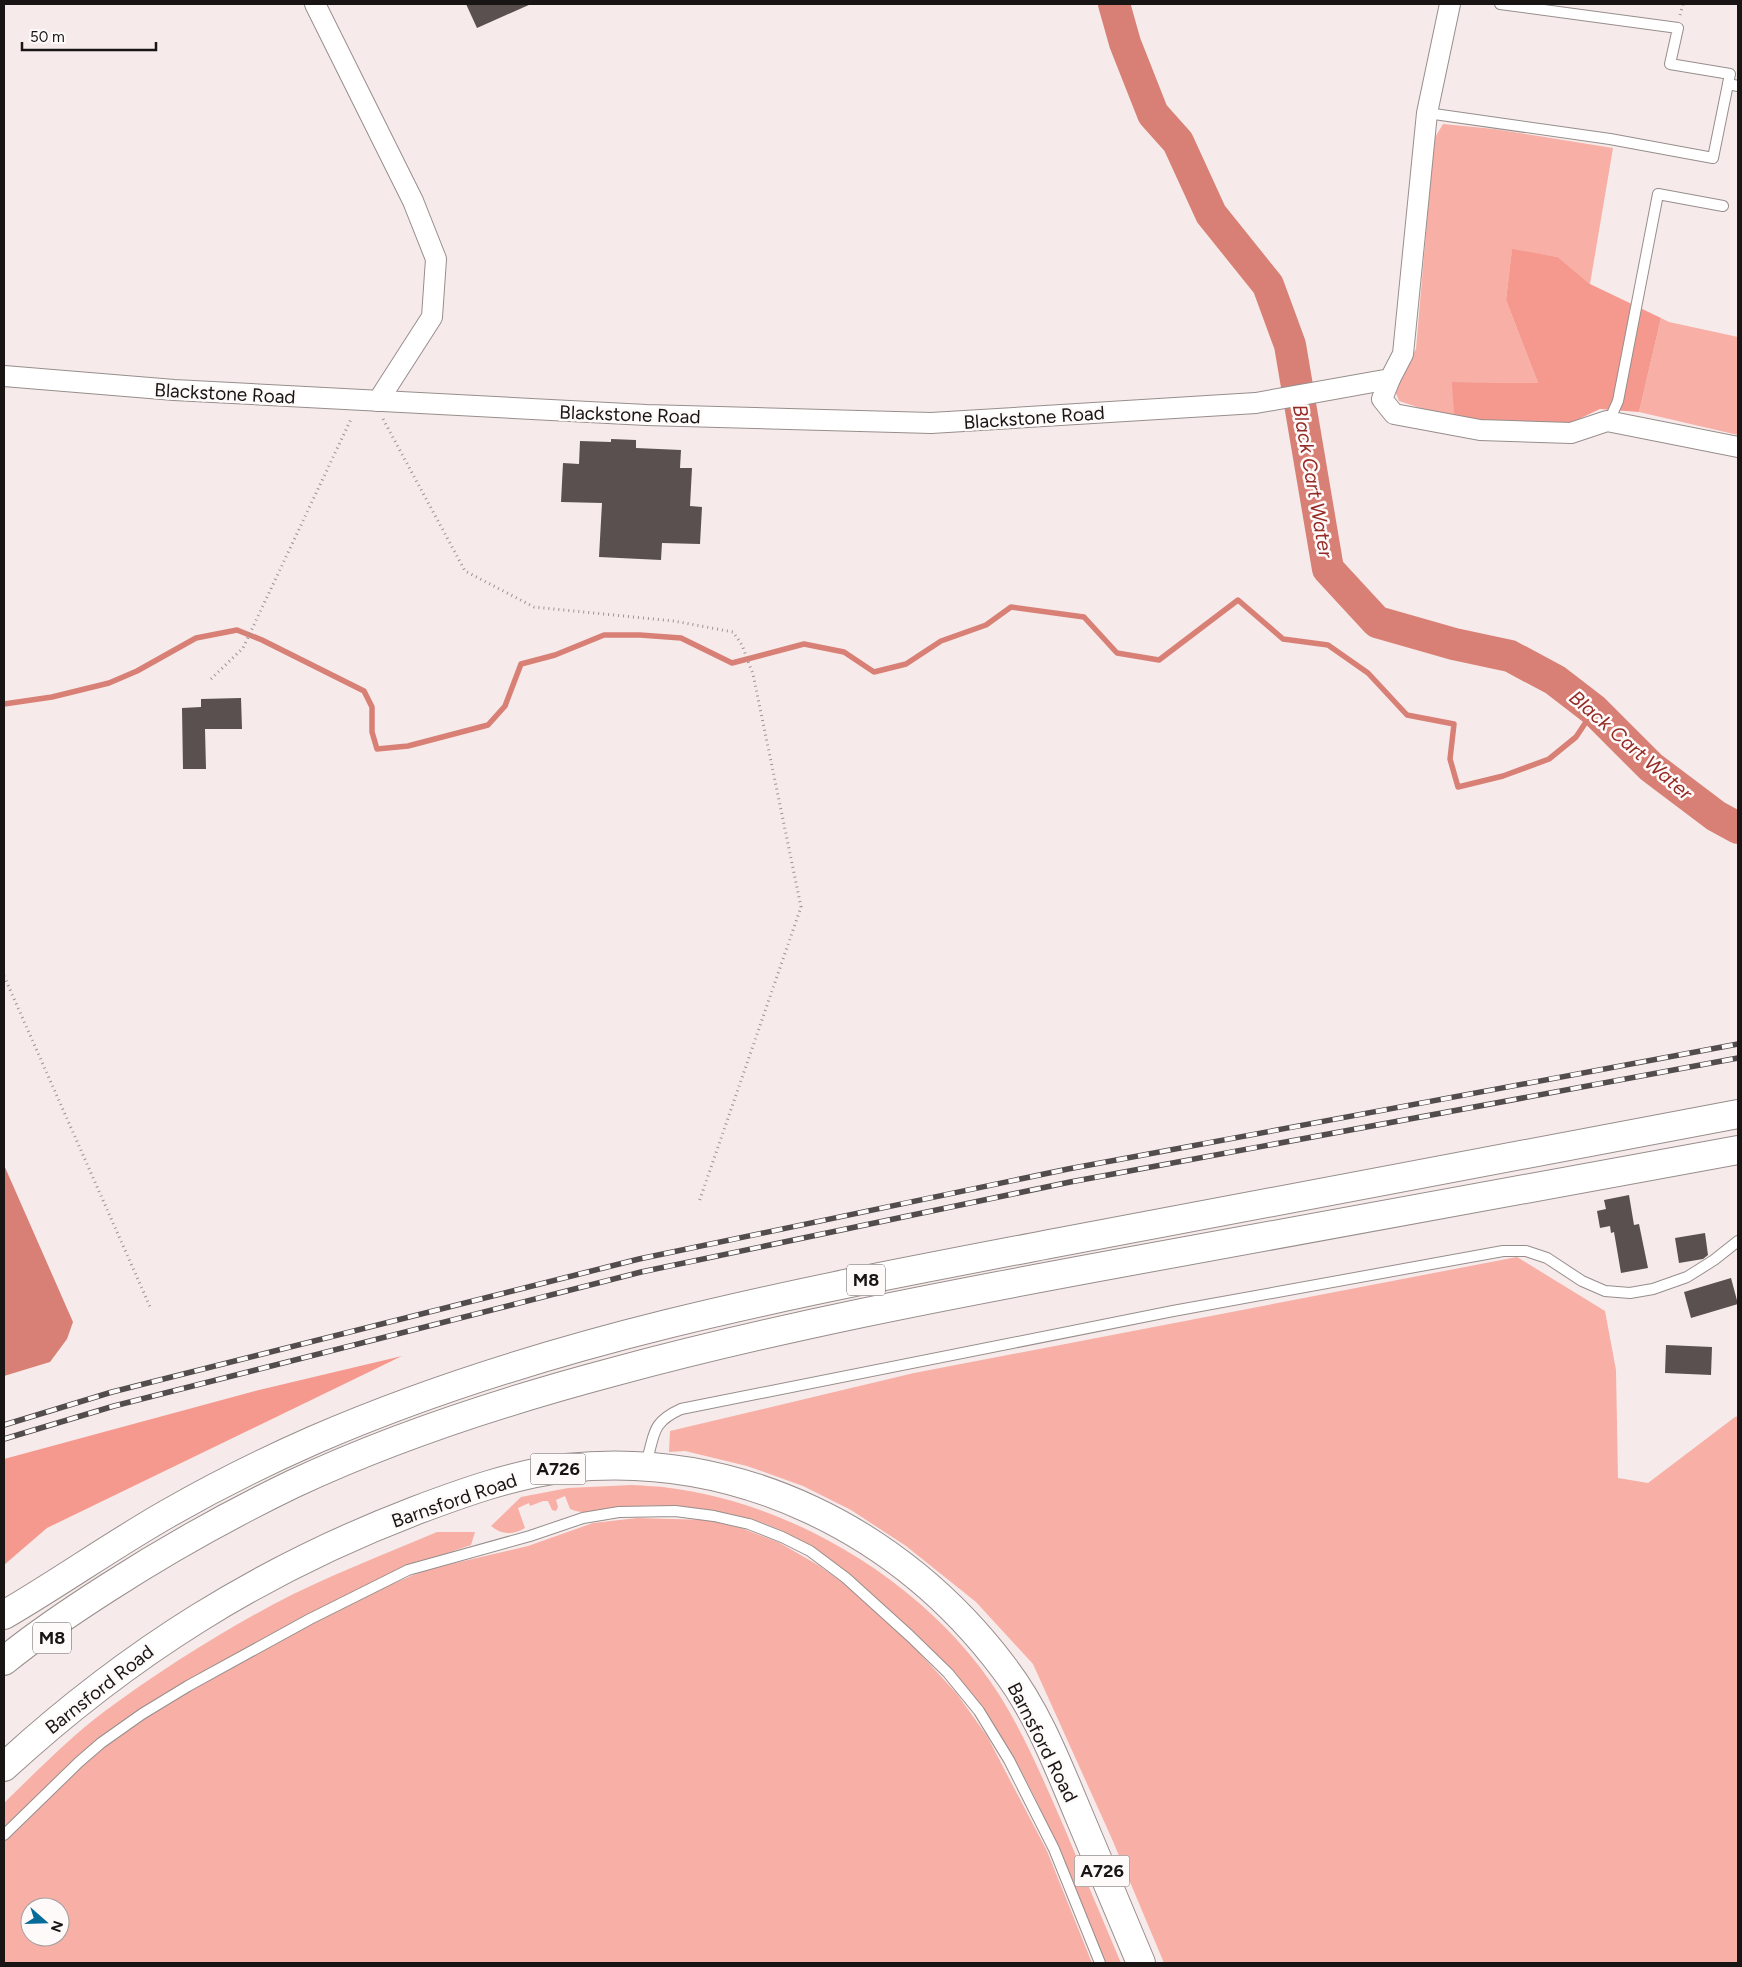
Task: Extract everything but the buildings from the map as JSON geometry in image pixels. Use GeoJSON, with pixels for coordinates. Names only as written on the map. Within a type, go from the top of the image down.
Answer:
{"type":"FeatureCollection","features":[{"type":"Feature","properties":{"kind":"main road","name":"M8"},"geometry":{"type":"LineString","coordinates":[[4,1615],[166,1514],[312,1440],[450,1388],[563,1352],[726,1310],[905,1272],[1738,1114]]}},
{"type":"Feature","properties":{"kind":"main road","name":"M8"},"geometry":{"type":"LineString","coordinates":[[4,1661],[59,1620],[156,1556],[222,1520],[297,1482],[439,1426],[513,1400],[603,1374],[765,1333],[986,1287],[1738,1150]]}},
{"type":"Feature","properties":{"kind":"main road","name":"Barnsford Road"},"geometry":{"type":"LineString","coordinates":[[4,1767],[107,1679],[159,1643],[248,1589],[342,1541],[437,1502],[508,1479],[567,1468],[645,1465],[692,1471],[754,1487],[810,1508],[888,1554],[916,1574],[962,1617],[1007,1672],[1025,1700],[1048,1743],[1141,1963]]}},
{"type":"Feature","properties":{"kind":"main road","name":"M8"},"geometry":{"type":"LineString","coordinates":[[4,1621],[42,1592]]}},
{"type":"Feature","properties":{"kind":"main road","name":"M8"},"geometry":{"type":"LineString","coordinates":[[4,1682],[99,1593]]}},
{"type":"Feature","properties":{"kind":"street"},"geometry":{"type":"LineString","coordinates":[[315,4],[413,201],[436,259],[432,318],[369,401]]}},
{"type":"Feature","properties":{"kind":"street"},"geometry":{"type":"LineString","coordinates":[[1450,4],[1428,113],[1403,354],[1382,399],[1394,414],[1480,430],[1571,433],[1609,421],[1738,447]]}},
{"type":"Feature","properties":{"kind":"street","name":"Blackstone Road"},"geometry":{"type":"LineString","coordinates":[[4,376],[174,390],[369,401],[646,415],[932,423],[1256,403],[1390,379]]}},
{"type":"Feature","properties":{"kind":"lane"},"geometry":{"type":"LineString","coordinates":[[1428,113],[1610,139],[1713,158],[1733,85],[1730,74],[1670,64],[1678,28],[1500,4]]}},
{"type":"Feature","properties":{"kind":"lane"},"geometry":{"type":"LineString","coordinates":[[1609,421],[1618,401],[1658,194],[1723,206]]}},
{"type":"Feature","properties":{"kind":"lane"},"geometry":{"type":"LineString","coordinates":[[645,1465],[649,1455],[651,1437],[665,1416],[690,1407],[1173,1311],[1503,1251],[1526,1250],[1547,1258],[1582,1281],[1606,1291],[1630,1293],[1653,1289],[1687,1277],[1714,1260],[1738,1241]]}},
{"type":"Feature","properties":{"kind":"lane"},"geometry":{"type":"LineString","coordinates":[[4,1835],[79,1762],[101,1743],[142,1714],[188,1686],[310,1619],[408,1570],[530,1536],[583,1518],[619,1512],[675,1511],[714,1516],[749,1524],[810,1551],[846,1578],[948,1673],[979,1711],[1010,1760],[1054,1848],[1100,1963]]}},
{"type":"Feature","properties":{"kind":"path"},"geometry":{"type":"LineString","coordinates":[[211,679],[243,648],[369,401],[383,421],[465,571],[534,607],[684,623],[733,632],[742,646],[753,674],[801,907],[700,1202]]}},
{"type":"Feature","properties":{"kind":"path"},"geometry":{"type":"LineString","coordinates":[[4,976],[151,1309]]}},
{"type":"Feature","properties":{"kind":"shaded area"},"geometry":{"type":"Polygon","coordinates":[[[1443,124],[1494,129],[1613,148],[1590,284],[1558,257],[1512,250],[1506,300],[1538,383],[1453,382],[1454,419],[1399,401],[1394,388],[1416,349],[1434,139],[1443,124]]]}},
{"type":"Feature","properties":{"kind":"shaded area"},"geometry":{"type":"Polygon","coordinates":[[[1512,249],[1558,257],[1590,284],[1661,318],[1639,412],[1600,409],[1566,425],[1454,419],[1452,382],[1538,383],[1506,300],[1512,249]]]}},
{"type":"Feature","properties":{"kind":"shaded area"},"geometry":{"type":"Polygon","coordinates":[[[1661,318],[1669,322],[1738,337],[1738,435],[1639,412],[1661,318]]]}},
{"type":"Feature","properties":{"kind":"shaded area"},"geometry":{"type":"Polygon","coordinates":[[[4,1165],[73,1322],[67,1339],[50,1362],[4,1376],[4,1165]]]}},
{"type":"Feature","properties":{"kind":"shaded area"},"geometry":{"type":"Polygon","coordinates":[[[1517,1257],[1605,1311],[1616,1370],[1618,1478],[1648,1483],[1738,1416],[1738,1963],[1164,1963],[1112,1839],[1033,1664],[976,1602],[906,1546],[851,1510],[803,1486],[747,1466],[685,1451],[669,1452],[670,1431],[914,1373],[1517,1257]]]}},
{"type":"Feature","properties":{"kind":"shaded area"},"geometry":{"type":"Polygon","coordinates":[[[402,1356],[47,1528],[4,1565],[4,1459],[259,1390],[402,1356]]]}},
{"type":"Feature","properties":{"kind":"shaded area"},"geometry":{"type":"Polygon","coordinates":[[[632,1485],[665,1487],[720,1498],[770,1514],[818,1535],[865,1562],[908,1594],[947,1629],[981,1669],[1017,1725],[1064,1827],[1121,1963],[1105,1963],[1065,1864],[1035,1798],[1001,1736],[981,1706],[944,1661],[916,1634],[845,1572],[816,1550],[767,1524],[723,1513],[696,1508],[655,1506],[587,1512],[570,1509],[565,1496],[556,1500],[558,1507],[556,1511],[552,1510],[548,1501],[530,1506],[529,1503],[518,1508],[525,1528],[521,1530],[507,1533],[491,1526],[521,1497],[568,1488],[632,1485]]]}},
{"type":"Feature","properties":{"kind":"shaded area"},"geometry":{"type":"Polygon","coordinates":[[[637,1518],[707,1520],[741,1528],[778,1542],[818,1565],[846,1585],[914,1647],[957,1694],[987,1736],[1047,1851],[1092,1963],[4,1963],[4,1841],[35,1808],[102,1747],[171,1701],[275,1642],[369,1594],[425,1570],[528,1546],[593,1523],[637,1518]]]}},
{"type":"Feature","properties":{"kind":"shaded area"},"geometry":{"type":"Polygon","coordinates":[[[437,1532],[475,1532],[471,1545],[406,1567],[335,1601],[187,1683],[105,1735],[64,1770],[4,1829],[4,1803],[78,1733],[146,1682],[209,1641],[274,1604],[335,1575],[437,1532]]]}},
{"type":"Feature","properties":{"kind":"waterway","name":"Black Cart Water"},"geometry":{"type":"LineString","coordinates":[[1114,4],[1125,43],[1153,114],[1178,142],[1211,214],[1268,285],[1290,345],[1328,569],[1377,622],[1454,644],[1510,656],[1555,680],[1594,710],[1651,767],[1716,816],[1738,828]]}},
{"type":"Feature","properties":{"kind":"waterway"},"geometry":{"type":"LineString","coordinates":[[4,704],[52,697],[109,683],[137,671],[196,638],[237,630],[262,640],[364,691],[372,707],[372,732],[377,749],[408,746],[488,725],[505,706],[521,664],[555,655],[604,635],[681,638],[732,663],[804,644],[844,652],[874,672],[906,664],[941,641],[986,625],[1011,607],[1084,617],[1117,653],[1159,660],[1238,600],[1283,639],[1328,645],[1368,673],[1407,715],[1454,724],[1450,759],[1458,787],[1503,776],[1549,759],[1576,737],[1594,710]]}},
{"type":"Feature","properties":{"kind":"railway"},"geometry":{"type":"LineString","coordinates":[[4,1425],[112,1392],[639,1259],[1068,1169],[1738,1044]]}},
{"type":"Feature","properties":{"kind":"railway"},"geometry":{"type":"LineString","coordinates":[[4,1439],[114,1406],[641,1272],[1070,1182],[1738,1058]]}}]}
